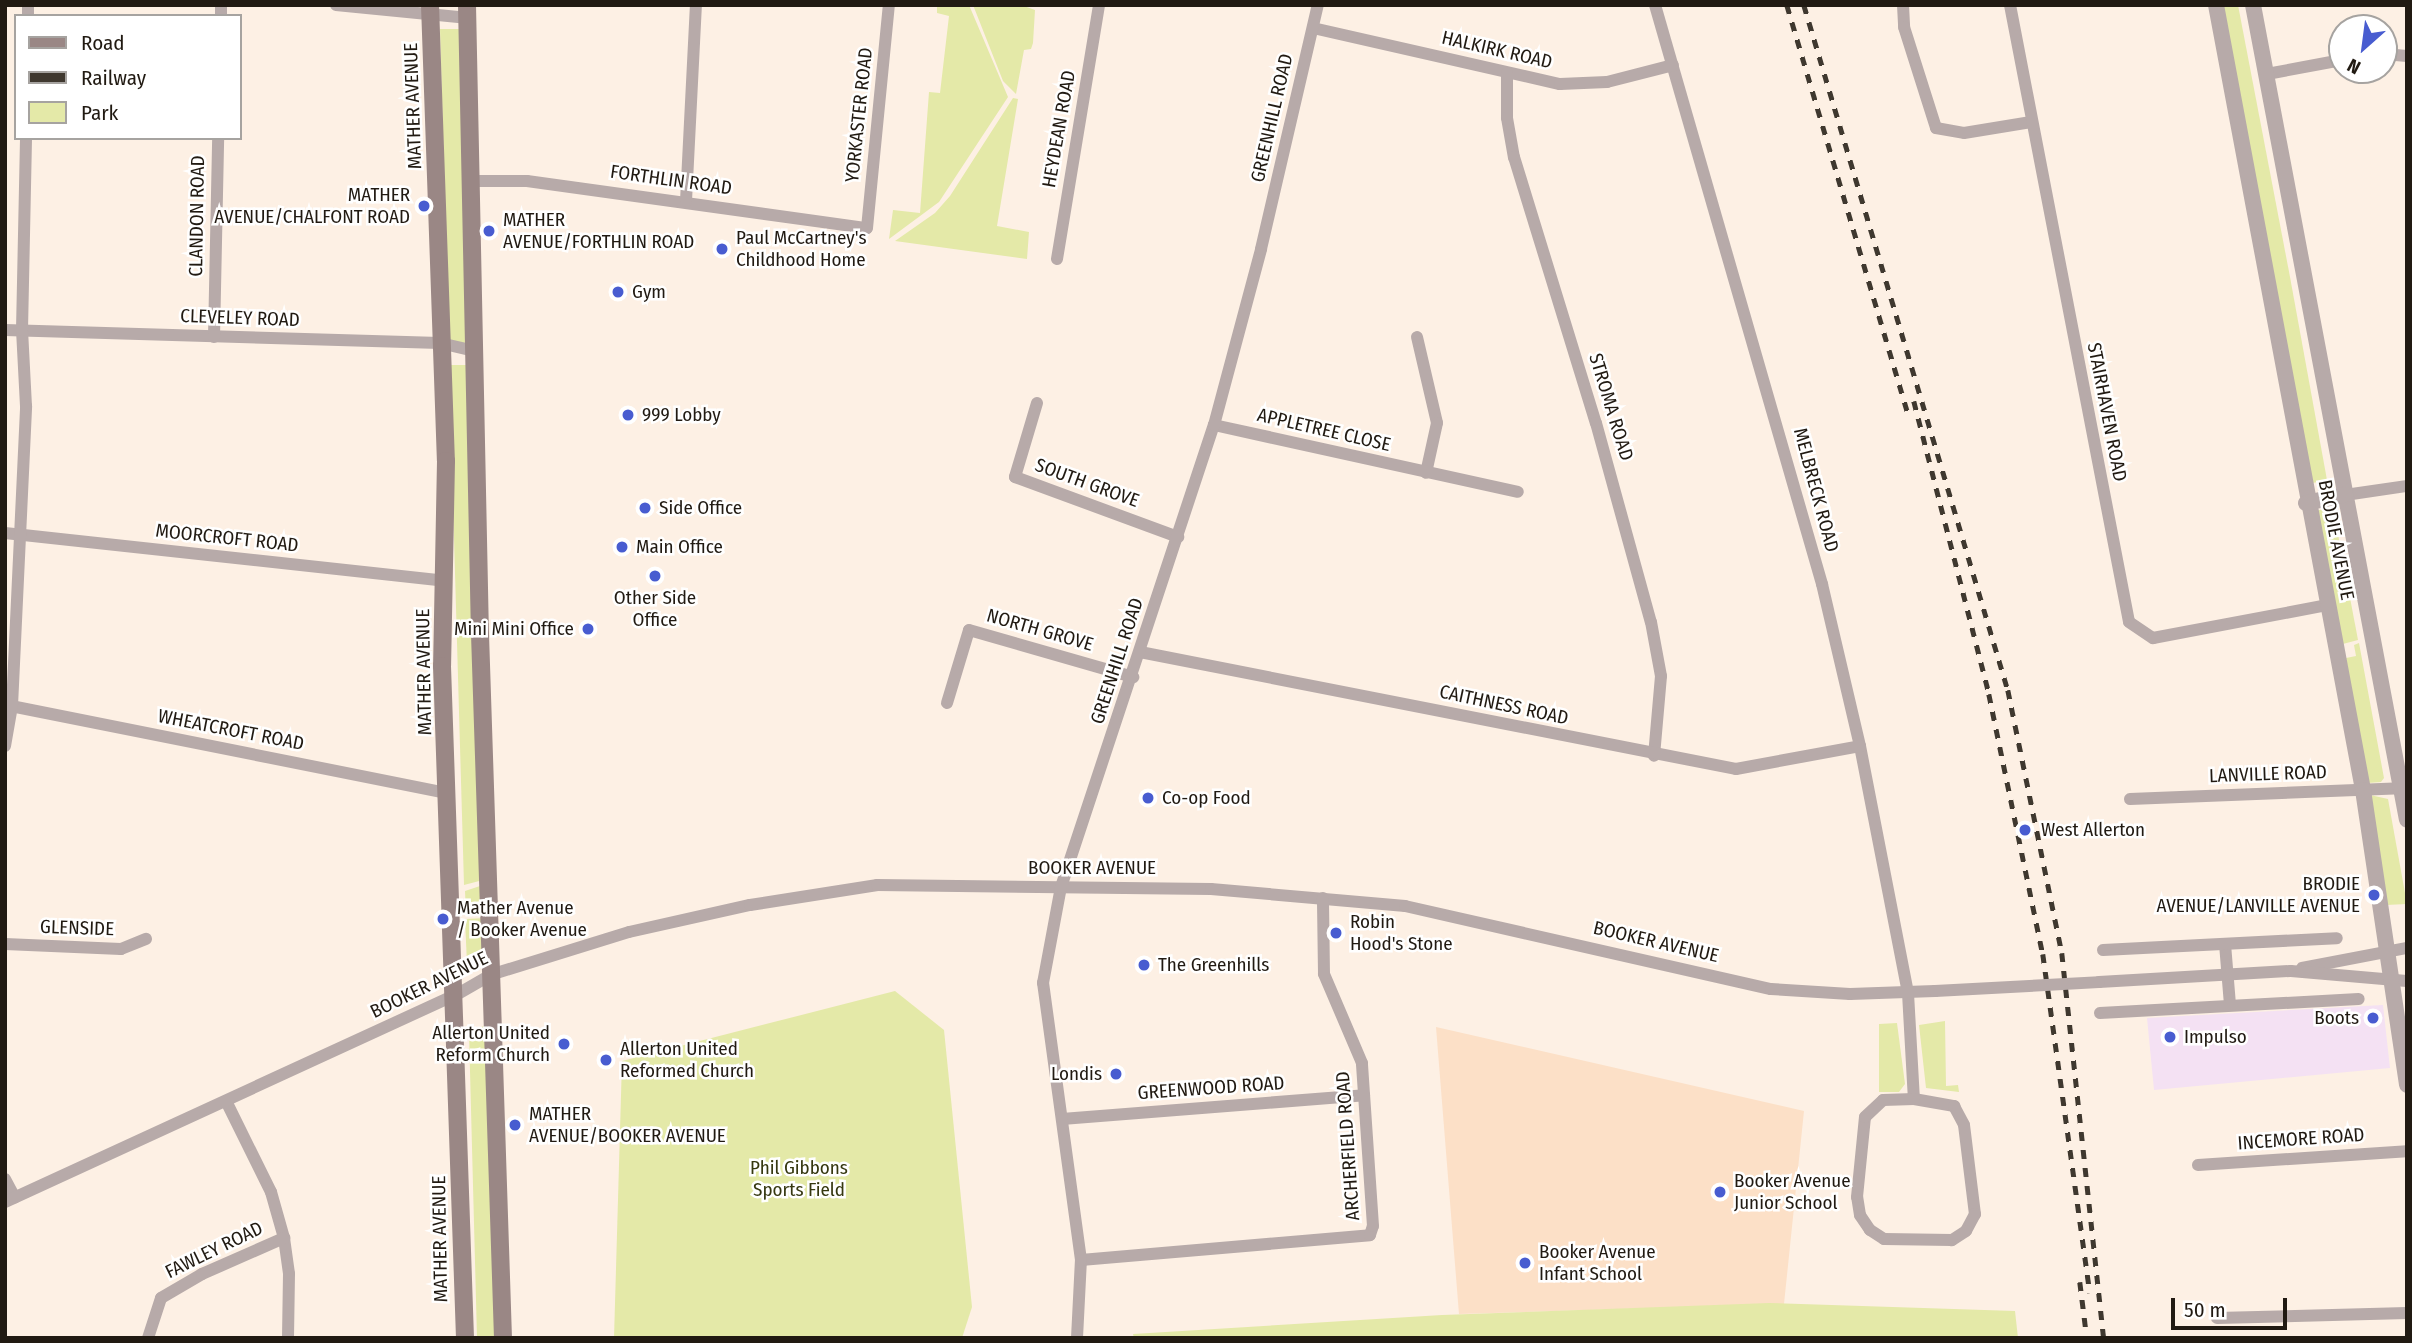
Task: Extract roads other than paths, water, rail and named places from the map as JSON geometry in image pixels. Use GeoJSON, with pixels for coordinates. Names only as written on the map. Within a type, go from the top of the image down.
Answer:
{"type":"FeatureCollection","features":[{"type":"Feature","properties":{"kind":"main road","name":"MATHER AVENUE"},"geometry":{"type":"LineString","coordinates":[[430,11],[446,461],[444,581],[448,793],[465,1338]]}},
{"type":"Feature","properties":{"kind":"main road"},"geometry":{"type":"LineString","coordinates":[[467,12],[468,181],[503,1338]]}},
{"type":"Feature","properties":{"kind":"street"},"geometry":{"type":"LineString","coordinates":[[336,5],[467,12]]}},
{"type":"Feature","properties":{"kind":"street"},"geometry":{"type":"LineString","coordinates":[[686,201],[696,5]]}},
{"type":"Feature","properties":{"kind":"street","name":"YORKASTER ROAD"},"geometry":{"type":"LineString","coordinates":[[867,228],[888,5]]}},
{"type":"Feature","properties":{"kind":"street","name":"HEYDEAN ROAD"},"geometry":{"type":"LineString","coordinates":[[1057,259],[1098,5]]}},
{"type":"Feature","properties":{"kind":"street","name":"GREENHILL ROAD"},"geometry":{"type":"LineString","coordinates":[[1077,1338],[1082,1259],[1042,983],[1061,887],[1133,677],[1214,425],[1318,5]]}},
{"type":"Feature","properties":{"kind":"street","name":"MELBRECK ROAD"},"geometry":{"type":"LineString","coordinates":[[1655,5],[1822,584],[1860,746],[1908,993],[1914,1099]]}},
{"type":"Feature","properties":{"kind":"street"},"geometry":{"type":"LineString","coordinates":[[1903,5],[1904,27],[1936,128],[1964,134],[2031,122]]}},
{"type":"Feature","properties":{"kind":"street","name":"STAIRHAVEN ROAD"},"geometry":{"type":"LineString","coordinates":[[2010,5],[2129,622],[2153,638],[2328,605]]}},
{"type":"Feature","properties":{"kind":"street","name":"BRODIE AVENUE"},"geometry":{"type":"LineString","coordinates":[[2216,5],[2306,503],[2363,790],[2386,949],[2399,981],[2407,1085]]}},
{"type":"Feature","properties":{"kind":"street","name":"BRODIE AVENUE"},"geometry":{"type":"LineString","coordinates":[[2253,5],[2345,495],[2404,788],[2407,820]]}},
{"type":"Feature","properties":{"kind":"street","name":"HALKIRK ROAD"},"geometry":{"type":"LineString","coordinates":[[1313,28],[1507,73],[1582,86],[1673,65]]}},
{"type":"Feature","properties":{"kind":"street"},"geometry":{"type":"LineString","coordinates":[[2267,75],[2328,63]]}},
{"type":"Feature","properties":{"kind":"street","name":"STROMA ROAD"},"geometry":{"type":"LineString","coordinates":[[1507,73],[1507,118],[1514,156],[1596,423],[1651,622],[1661,676],[1654,756]]}},
{"type":"Feature","properties":{"kind":"street"},"geometry":{"type":"LineString","coordinates":[[5,746],[26,406],[22,330],[26,140]]}},
{"type":"Feature","properties":{"kind":"street","name":"CLANDON ROAD"},"geometry":{"type":"LineString","coordinates":[[214,337],[218,140]]}},
{"type":"Feature","properties":{"kind":"street","name":"FORTHLIN ROAD"},"geometry":{"type":"LineString","coordinates":[[468,181],[527,181],[867,228]]}},
{"type":"Feature","properties":{"kind":"street","name":"CLEVELEY ROAD"},"geometry":{"type":"LineString","coordinates":[[5,330],[440,343],[474,351]]}},
{"type":"Feature","properties":{"kind":"street"},"geometry":{"type":"LineString","coordinates":[[1417,337],[1437,424],[1426,473]]}},
{"type":"Feature","properties":{"kind":"street","name":"SOUTH GROVE"},"geometry":{"type":"LineString","coordinates":[[1037,404],[1015,477],[1178,537]]}},
{"type":"Feature","properties":{"kind":"street","name":"APPLETREE CLOSE"},"geometry":{"type":"LineString","coordinates":[[1214,425],[1518,492]]}},
{"type":"Feature","properties":{"kind":"street"},"geometry":{"type":"LineString","coordinates":[[2306,503],[2407,486]]}},
{"type":"Feature","properties":{"kind":"street","name":"MOORCROFT ROAD"},"geometry":{"type":"LineString","coordinates":[[5,533],[444,581]]}},
{"type":"Feature","properties":{"kind":"street","name":"NORTH GROVE"},"geometry":{"type":"LineString","coordinates":[[947,703],[969,630],[1133,677]]}},
{"type":"Feature","properties":{"kind":"street","name":"CAITHNESS ROAD"},"geometry":{"type":"LineString","coordinates":[[1140,652],[1253,671],[1654,756],[1736,769],[1860,746]]}},
{"type":"Feature","properties":{"kind":"street","name":"WHEATCROFT ROAD"},"geometry":{"type":"LineString","coordinates":[[8,705],[448,793]]}},
{"type":"Feature","properties":{"kind":"street","name":"LANVILLE ROAD"},"geometry":{"type":"LineString","coordinates":[[2130,799],[2404,788]]}},
{"type":"Feature","properties":{"kind":"street","name":"BOOKER AVENUE"},"geometry":{"type":"LineString","coordinates":[[10,1200],[227,1103],[456,995],[490,975],[629,932],[775,901],[877,885],[1212,889],[1323,898],[1443,912],[1771,989],[1908,993],[2291,971],[2399,981]]}},
{"type":"Feature","properties":{"kind":"street","name":"ARCHERFIELD ROAD"},"geometry":{"type":"LineString","coordinates":[[1082,1259],[1367,1237],[1373,1226],[1362,1063],[1354,1038],[1324,974],[1320,953],[1323,898]]}},
{"type":"Feature","properties":{"kind":"street"},"geometry":{"type":"LineString","coordinates":[[2103,950],[2337,938]]}},
{"type":"Feature","properties":{"kind":"street","name":"GLENSIDE"},"geometry":{"type":"LineString","coordinates":[[5,944],[121,949],[146,939]]}},
{"type":"Feature","properties":{"kind":"street"},"geometry":{"type":"LineString","coordinates":[[2225,944],[2230,1005]]}},
{"type":"Feature","properties":{"kind":"street","name":"BOOKER AVENUE"},"geometry":{"type":"LineString","coordinates":[[2291,971],[2386,949],[2407,948]]}},
{"type":"Feature","properties":{"kind":"street"},"geometry":{"type":"LineString","coordinates":[[2341,976],[2342,1000]]}},
{"type":"Feature","properties":{"kind":"street"},"geometry":{"type":"LineString","coordinates":[[2100,1013],[2359,999]]}},
{"type":"Feature","properties":{"kind":"street","name":"GREENWOOD ROAD"},"geometry":{"type":"LineString","coordinates":[[1062,1119],[1364,1095]]}},
{"type":"Feature","properties":{"kind":"street"},"geometry":{"type":"LineString","coordinates":[[1914,1099],[1954,1106],[1964,1125],[1975,1213],[1966,1231],[1952,1240],[1884,1239],[1870,1230],[1860,1215],[1857,1197],[1865,1117],[1883,1100],[1914,1099]]}},
{"type":"Feature","properties":{"kind":"street"},"geometry":{"type":"LineString","coordinates":[[227,1103],[271,1192],[284,1238],[289,1274],[288,1338]]}},
{"type":"Feature","properties":{"kind":"street","name":"INCEMORE ROAD"},"geometry":{"type":"LineString","coordinates":[[2198,1166],[2407,1151]]}},
{"type":"Feature","properties":{"kind":"street"},"geometry":{"type":"LineString","coordinates":[[5,1179],[10,1200]]}},
{"type":"Feature","properties":{"kind":"street","name":"FAWLEY ROAD"},"geometry":{"type":"LineString","coordinates":[[148,1338],[161,1298],[202,1274],[284,1238]]}},
{"type":"Feature","properties":{"kind":"street"},"geometry":{"type":"LineString","coordinates":[[2217,1318],[2407,1313]]}},
{"type":"Feature","properties":{"kind":"railway"},"geometry":{"type":"LineString","coordinates":[[1787,5],[1909,418]]}},
{"type":"Feature","properties":{"kind":"railway"},"geometry":{"type":"LineString","coordinates":[[1804,5],[2008,690],[2062,953],[2104,1338]]}},
{"type":"Feature","properties":{"kind":"railway"},"geometry":{"type":"LineString","coordinates":[[1914,401],[1989,694],[2043,954],[2090,1293]]}},
{"type":"Feature","properties":{"kind":"railway"},"geometry":{"type":"LineString","coordinates":[[2080,1282],[2087,1338]]}},
{"type":"Feature","properties":{"kind":"place","name":"MATHER AVENUE/CHALFONT ROAD"},"geometry":{"type":"Point","coordinates":[424,206]}},
{"type":"Feature","properties":{"kind":"place","name":"MATHER AVENUE/FORTHLIN ROAD"},"geometry":{"type":"Point","coordinates":[489,231]}},
{"type":"Feature","properties":{"kind":"place","name":"Paul McCartney's Childhood Home"},"geometry":{"type":"Point","coordinates":[722,249]}},
{"type":"Feature","properties":{"kind":"place","name":"Gym"},"geometry":{"type":"Point","coordinates":[618,292]}},
{"type":"Feature","properties":{"kind":"place","name":"999 Lobby"},"geometry":{"type":"Point","coordinates":[628,415]}},
{"type":"Feature","properties":{"kind":"place","name":"Side Office"},"geometry":{"type":"Point","coordinates":[645,508]}},
{"type":"Feature","properties":{"kind":"place","name":"Main Office"},"geometry":{"type":"Point","coordinates":[622,547]}},
{"type":"Feature","properties":{"kind":"place","name":"Other Side Office"},"geometry":{"type":"Point","coordinates":[655,576]}},
{"type":"Feature","properties":{"kind":"place","name":"Mini Mini Office"},"geometry":{"type":"Point","coordinates":[588,629]}},
{"type":"Feature","properties":{"kind":"place","name":"Co-op Food"},"geometry":{"type":"Point","coordinates":[1148,798]}},
{"type":"Feature","properties":{"kind":"place","name":"West Allerton"},"geometry":{"type":"Point","coordinates":[2025,830]}},
{"type":"Feature","properties":{"kind":"place","name":"BRODIE AVENUE/LANVILLE AVENUE"},"geometry":{"type":"Point","coordinates":[2374,895]}},
{"type":"Feature","properties":{"kind":"place","name":"Mather Avenue / Booker Avenue"},"geometry":{"type":"Point","coordinates":[443,919]}},
{"type":"Feature","properties":{"kind":"place","name":"Robin Hood's Stone"},"geometry":{"type":"Point","coordinates":[1336,933]}},
{"type":"Feature","properties":{"kind":"place","name":"The Greenhills"},"geometry":{"type":"Point","coordinates":[1144,965]}},
{"type":"Feature","properties":{"kind":"place","name":"Boots"},"geometry":{"type":"Point","coordinates":[2373,1018]}},
{"type":"Feature","properties":{"kind":"place","name":"Impulso"},"geometry":{"type":"Point","coordinates":[2170,1037]}},
{"type":"Feature","properties":{"kind":"place","name":"Allerton United Reform Church"},"geometry":{"type":"Point","coordinates":[564,1044]}},
{"type":"Feature","properties":{"kind":"place","name":"Allerton United Reformed Church"},"geometry":{"type":"Point","coordinates":[606,1060]}},
{"type":"Feature","properties":{"kind":"place","name":"Londis"},"geometry":{"type":"Point","coordinates":[1116,1074]}},
{"type":"Feature","properties":{"kind":"place","name":"MATHER AVENUE/BOOKER AVENUE"},"geometry":{"type":"Point","coordinates":[515,1125]}},
{"type":"Feature","properties":{"kind":"place","name":"Booker Avenue Junior School"},"geometry":{"type":"Point","coordinates":[1720,1192]}},
{"type":"Feature","properties":{"kind":"place","name":"Booker Avenue Infant School"},"geometry":{"type":"Point","coordinates":[1525,1263]}},
{"type":"Feature","properties":{"kind":"park label","name":"Phil Gibbons Sports Field"},"geometry":{"type":"Point","coordinates":[799,1179]}}]}
